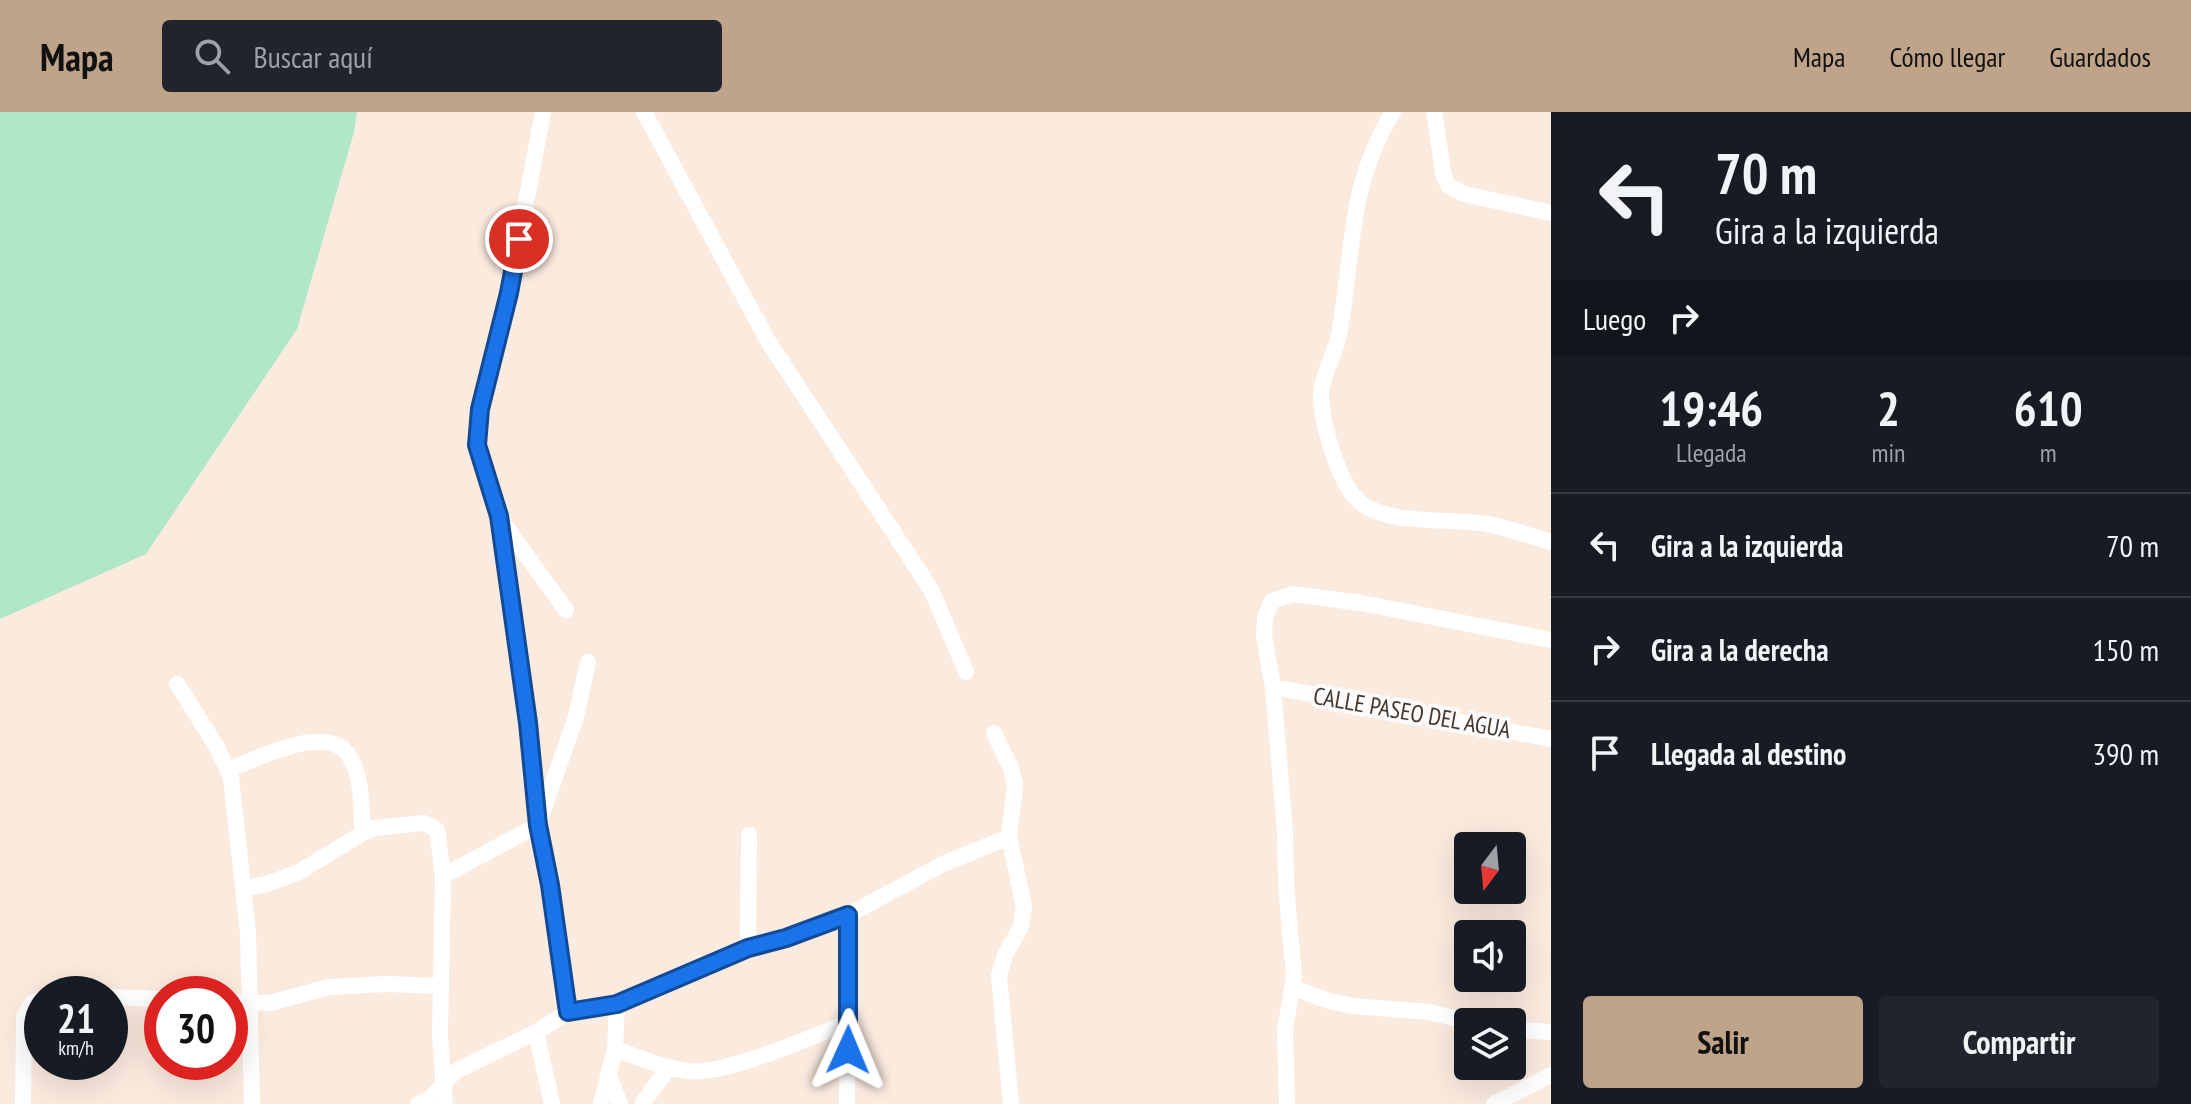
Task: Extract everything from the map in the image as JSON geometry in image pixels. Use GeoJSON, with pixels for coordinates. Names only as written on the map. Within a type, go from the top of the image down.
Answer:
{"type":"FeatureCollection","features":[{"type":"Feature","properties":{"kind":"street"},"geometry":{"type":"LineString","coordinates":[[543,112],[509,293],[477,427],[482,465],[499,516],[528,723],[538,825],[568,1012]]}},
{"type":"Feature","properties":{"kind":"street"},"geometry":{"type":"LineString","coordinates":[[644,112],[768,341],[932,591],[966,672]]}},
{"type":"Feature","properties":{"kind":"street"},"geometry":{"type":"LineString","coordinates":[[1393,112],[1363,175],[1351,232],[1338,340],[1322,387],[1323,414],[1337,461],[1355,498],[1372,510],[1410,518],[1486,524],[1551,542]]}},
{"type":"Feature","properties":{"kind":"street"},"geometry":{"type":"LineString","coordinates":[[1434,112],[1444,177],[1449,186],[1464,194],[1551,213]]}},
{"type":"Feature","properties":{"kind":"street"},"geometry":{"type":"LineString","coordinates":[[499,516],[566,610]]}},
{"type":"Feature","properties":{"kind":"street"},"geometry":{"type":"LineString","coordinates":[[1287,1104],[1285,1030],[1294,988],[1273,687],[1266,652],[1265,617],[1272,601],[1293,594],[1361,603],[1551,640]]}},
{"type":"Feature","properties":{"kind":"street"},"geometry":{"type":"LineString","coordinates":[[443,876],[538,825],[576,717],[588,662]]}},
{"type":"Feature","properties":{"kind":"street"},"geometry":{"type":"LineString","coordinates":[[177,684],[229,770],[244,888],[251,1003],[249,1085],[252,1104]]}},
{"type":"Feature","properties":{"kind":"street","name":"CALLE PASEO DEL AGUA"},"geometry":{"type":"LineString","coordinates":[[1273,687],[1551,739]]}},
{"type":"Feature","properties":{"kind":"street"},"geometry":{"type":"LineString","coordinates":[[994,733],[1011,768],[1015,785],[1009,837],[1024,906],[1021,927],[1005,955],[999,976],[1011,1104]]}},
{"type":"Feature","properties":{"kind":"street"},"geometry":{"type":"LineString","coordinates":[[229,770],[302,744],[317,742],[340,746],[348,753],[356,773],[363,833]]}},
{"type":"Feature","properties":{"kind":"street"},"geometry":{"type":"LineString","coordinates":[[244,888],[267,884],[299,872],[375,828],[417,823],[434,827],[439,835],[443,876],[440,1035],[445,1104]]}},
{"type":"Feature","properties":{"kind":"street"},"geometry":{"type":"LineString","coordinates":[[748,948],[749,835]]}},
{"type":"Feature","properties":{"kind":"street"},"geometry":{"type":"LineString","coordinates":[[418,1104],[435,1096],[458,1070],[536,1032],[568,1012],[617,1004],[748,948],[786,938],[848,915],[943,864],[1009,837]]}},
{"type":"Feature","properties":{"kind":"street"},"geometry":{"type":"LineString","coordinates":[[847,1104],[848,915]]}},
{"type":"Feature","properties":{"kind":"street"},"geometry":{"type":"LineString","coordinates":[[248,1003],[281,1001],[329,987],[387,984],[440,986]]}},
{"type":"Feature","properties":{"kind":"street"},"geometry":{"type":"LineString","coordinates":[[1294,988],[1353,1006],[1429,1012],[1454,1018]]}},
{"type":"Feature","properties":{"kind":"street"},"geometry":{"type":"LineString","coordinates":[[601,1104],[615,1049],[617,1004]]}},
{"type":"Feature","properties":{"kind":"street"},"geometry":{"type":"LineString","coordinates":[[23,1104],[24,1017]]}},
{"type":"Feature","properties":{"kind":"street"},"geometry":{"type":"LineString","coordinates":[[615,1049],[687,1071],[719,1069],[848,1023]]}},
{"type":"Feature","properties":{"kind":"street"},"geometry":{"type":"LineString","coordinates":[[1526,1031],[1551,1032]]}},
{"type":"Feature","properties":{"kind":"street"},"geometry":{"type":"LineString","coordinates":[[536,1032],[552,1104]]}},
{"type":"Feature","properties":{"kind":"street"},"geometry":{"type":"LineString","coordinates":[[642,1104],[669,1067]]}},
{"type":"Feature","properties":{"kind":"street"},"geometry":{"type":"LineString","coordinates":[[1494,1104],[1551,1075]]}},
{"type":"Feature","properties":{"kind":"street"},"geometry":{"type":"LineString","coordinates":[[609,1076],[620,1104]]}},
{"type":"Feature","properties":{"kind":"green space"},"geometry":{"type":"Polygon","coordinates":[[[0,112],[357,112],[354,132],[297,329],[146,554],[0,619],[0,112]]]}},
{"type":"Feature","properties":{"kind":"route"},"geometry":{"type":"LineString","coordinates":[[519,239],[480,409],[477,445],[499,516],[528,723],[538,825],[568,1012],[617,1004],[748,948],[786,938],[848,915],[848,1050]]}}]}
